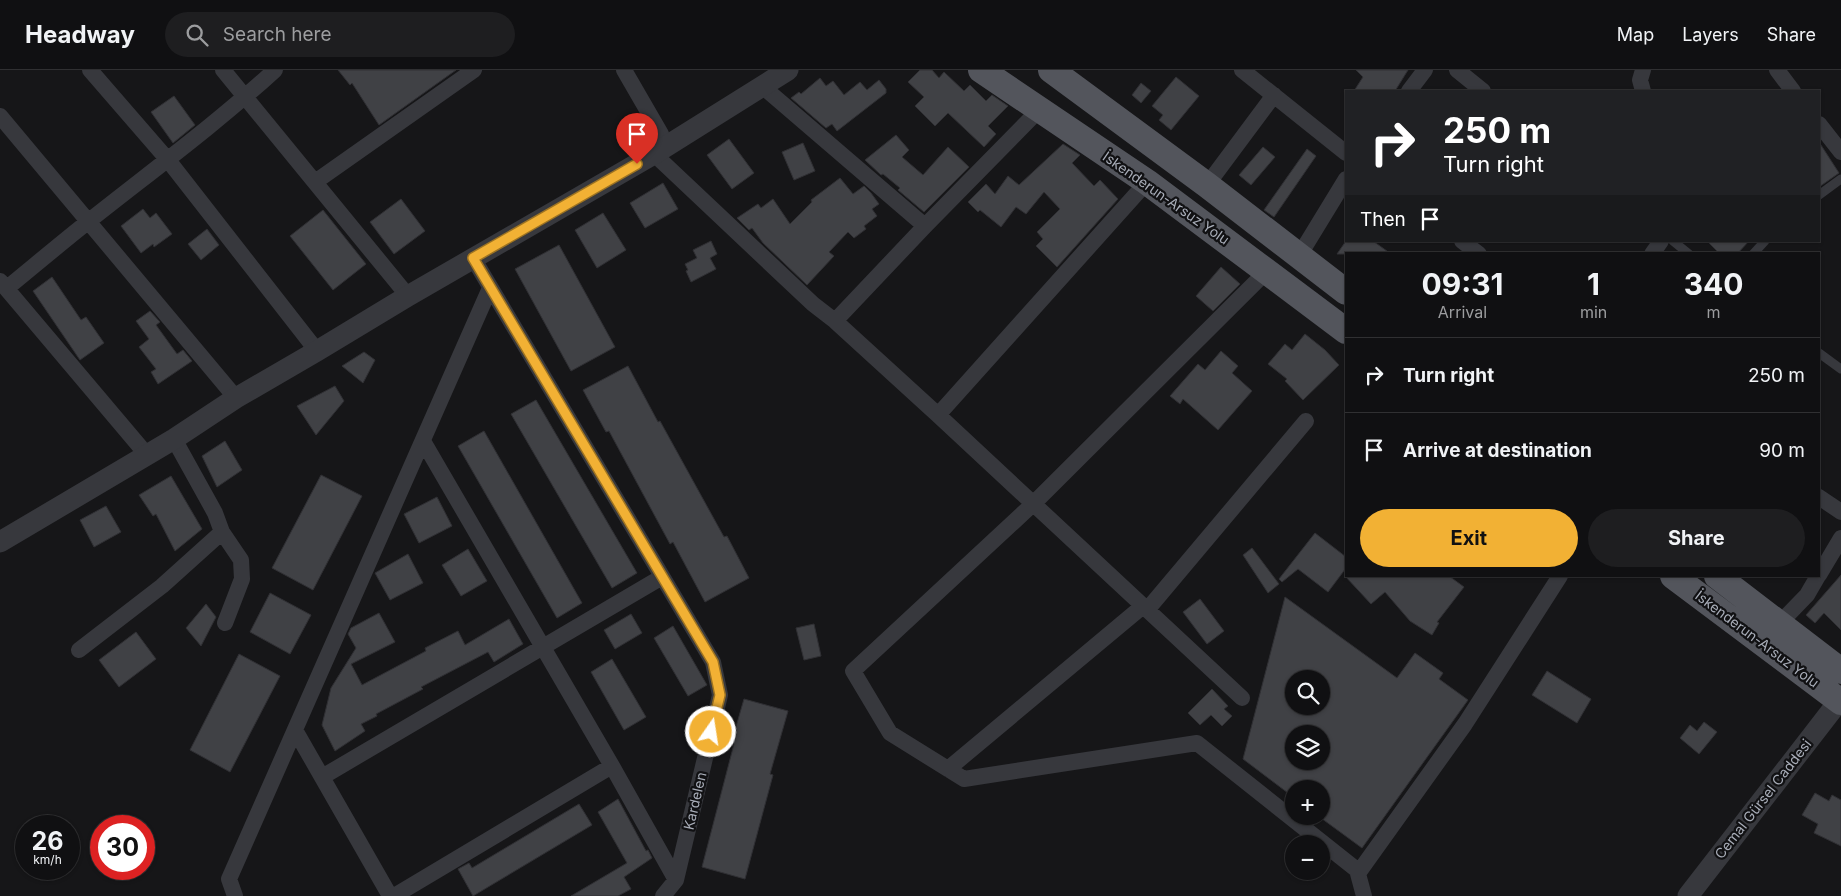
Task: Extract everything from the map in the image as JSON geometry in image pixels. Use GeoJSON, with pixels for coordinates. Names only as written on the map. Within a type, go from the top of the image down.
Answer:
{"type":"FeatureCollection","features":[{"type":"Feature","properties":{"kind":"main road","name":"İskenderun-Arsuz Yolu"},"geometry":{"type":"LineString","coordinates":[[981,70],[1147,182],[1345,330]]}},
{"type":"Feature","properties":{"kind":"main road"},"geometry":{"type":"LineString","coordinates":[[1051,70],[1345,291]]}},
{"type":"Feature","properties":{"kind":"main road","name":"İskenderun-Arsuz Yolu"},"geometry":{"type":"LineString","coordinates":[[1674,577],[1840,702]]}},
{"type":"Feature","properties":{"kind":"main road","name":"İskenderun-Arsuz Yolu"},"geometry":{"type":"LineString","coordinates":[[1717,577],[1841,670]]}},
{"type":"Feature","properties":{"kind":"street"},"geometry":{"type":"LineString","coordinates":[[90,70],[168,160],[317,351]]}},
{"type":"Feature","properties":{"kind":"street"},"geometry":{"type":"LineString","coordinates":[[223,70],[408,296]]}},
{"type":"Feature","properties":{"kind":"street"},"geometry":{"type":"LineString","coordinates":[[147,455],[4,284],[168,160],[275,70]]}},
{"type":"Feature","properties":{"kind":"street"},"geometry":{"type":"LineString","coordinates":[[315,182],[474,70]]}},
{"type":"Feature","properties":{"kind":"street"},"geometry":{"type":"LineString","coordinates":[[624,70],[661,134],[654,154]]}},
{"type":"Feature","properties":{"kind":"street"},"geometry":{"type":"LineString","coordinates":[[0,542],[147,455],[236,398],[654,154],[788,70]]}},
{"type":"Feature","properties":{"kind":"street"},"geometry":{"type":"LineString","coordinates":[[1410,90],[1425,70]]}},
{"type":"Feature","properties":{"kind":"street"},"geometry":{"type":"LineString","coordinates":[[1457,70],[1483,90]]}},
{"type":"Feature","properties":{"kind":"street"},"geometry":{"type":"LineString","coordinates":[[1643,70],[1640,80],[1643,90]]}},
{"type":"Feature","properties":{"kind":"street"},"geometry":{"type":"LineString","coordinates":[[1776,70],[1792,90]]}},
{"type":"Feature","properties":{"kind":"street"},"geometry":{"type":"LineString","coordinates":[[1246,71],[1345,152]]}},
{"type":"Feature","properties":{"kind":"street"},"geometry":{"type":"LineString","coordinates":[[762,86],[925,226]]}},
{"type":"Feature","properties":{"kind":"street"},"geometry":{"type":"LineString","coordinates":[[1207,186],[1274,95]]}},
{"type":"Feature","properties":{"kind":"street"},"geometry":{"type":"LineString","coordinates":[[835,322],[925,226],[1039,110]]}},
{"type":"Feature","properties":{"kind":"street"},"geometry":{"type":"LineString","coordinates":[[0,116],[236,398]]}},
{"type":"Feature","properties":{"kind":"street"},"geometry":{"type":"LineString","coordinates":[[1820,125],[1841,152]]}},
{"type":"Feature","properties":{"kind":"street"},"geometry":{"type":"LineString","coordinates":[[654,154],[813,304],[938,415],[1242,698]]}},
{"type":"Feature","properties":{"kind":"street"},"geometry":{"type":"LineString","coordinates":[[1299,256],[1345,181]]}},
{"type":"Feature","properties":{"kind":"street"},"geometry":{"type":"LineString","coordinates":[[938,415],[1147,182]]}},
{"type":"Feature","properties":{"kind":"street"},"geometry":{"type":"LineString","coordinates":[[1463,242],[1476,252]]}},
{"type":"Feature","properties":{"kind":"street","name":"Kardelen"},"geometry":{"type":"LineString","coordinates":[[473,258],[713,662],[720,695],[676,880],[663,896]]}},
{"type":"Feature","properties":{"kind":"street"},"geometry":{"type":"LineString","coordinates":[[1267,271],[1033,504],[853,671],[890,733],[964,779],[1197,743],[1357,870],[1364,896]]}},
{"type":"Feature","properties":{"kind":"street"},"geometry":{"type":"LineString","coordinates":[[235,896],[229,879],[490,288]]}},
{"type":"Feature","properties":{"kind":"street"},"geometry":{"type":"LineString","coordinates":[[948,769],[1145,608],[1306,421]]}},
{"type":"Feature","properties":{"kind":"street"},"geometry":{"type":"LineString","coordinates":[[174,438],[215,513],[222,532],[241,560],[242,579],[225,623]]}},
{"type":"Feature","properties":{"kind":"street"},"geometry":{"type":"LineString","coordinates":[[423,441],[543,646],[676,880]]}},
{"type":"Feature","properties":{"kind":"street"},"geometry":{"type":"LineString","coordinates":[[1820,498],[1841,512]]}},
{"type":"Feature","properties":{"kind":"street"},"geometry":{"type":"LineString","coordinates":[[79,650],[162,586],[222,532]]}},
{"type":"Feature","properties":{"kind":"street"},"geometry":{"type":"LineString","coordinates":[[1820,573],[1841,538]]}},
{"type":"Feature","properties":{"kind":"street"},"geometry":{"type":"LineString","coordinates":[[322,777],[662,577]]}},
{"type":"Feature","properties":{"kind":"street"},"geometry":{"type":"LineString","coordinates":[[1357,870],[1359,872],[1465,724],[1559,577]]}},
{"type":"Feature","properties":{"kind":"street"},"geometry":{"type":"LineString","coordinates":[[1779,624],[1807,594],[1817,577]]}},
{"type":"Feature","properties":{"kind":"street","name":"Cemal Gürsel Caddesi"},"geometry":{"type":"LineString","coordinates":[[1688,896],[1840,702]]}},
{"type":"Feature","properties":{"kind":"street"},"geometry":{"type":"LineString","coordinates":[[295,730],[390,896]]}},
{"type":"Feature","properties":{"kind":"street"},"geometry":{"type":"LineString","coordinates":[[394,896],[612,766]]}},
{"type":"Feature","properties":{"kind":"lane"},"geometry":{"type":"LineString","coordinates":[[1820,194],[1841,179]]}},
{"type":"Feature","properties":{"kind":"lane"},"geometry":{"type":"LineString","coordinates":[[1674,242],[1686,252]]}},
{"type":"Feature","properties":{"kind":"lane"},"geometry":{"type":"LineString","coordinates":[[1755,252],[1764,242]]}},
{"type":"Feature","properties":{"kind":"lane"},"geometry":{"type":"LineString","coordinates":[[1820,354],[1841,369]]}},
{"type":"Feature","properties":{"kind":"building"},"geometry":{"type":"Polygon","coordinates":[[[338,70],[456,70],[379,125],[352,83],[350,85],[338,70]]]}},
{"type":"Feature","properties":{"kind":"building"},"geometry":{"type":"Polygon","coordinates":[[[920,70],[932,70],[939,78],[944,72],[964,91],[970,85],[986,101],[992,95],[1008,106],[988,126],[996,134],[984,147],[948,113],[935,126],[915,106],[924,97],[908,82],[920,70]]]}},
{"type":"Feature","properties":{"kind":"building"},"geometry":{"type":"Polygon","coordinates":[[[1356,70],[1408,70],[1396,90],[1355,90],[1363,77],[1356,70]]]}},
{"type":"Feature","properties":{"kind":"building"},"geometry":{"type":"Polygon","coordinates":[[[1176,77],[1199,96],[1171,130],[1159,120],[1163,115],[1152,106],[1176,77]]]}},
{"type":"Feature","properties":{"kind":"building"},"geometry":{"type":"Polygon","coordinates":[[[820,78],[826,86],[833,81],[844,95],[860,82],[867,90],[879,80],[886,89],[886,93],[837,131],[832,124],[826,128],[791,98],[799,92],[801,94],[820,78]]]}},
{"type":"Feature","properties":{"kind":"building"},"geometry":{"type":"Polygon","coordinates":[[[1141,83],[1151,91],[1141,103],[1132,95],[1141,83]]]}},
{"type":"Feature","properties":{"kind":"building"},"geometry":{"type":"Polygon","coordinates":[[[174,96],[195,125],[173,143],[151,112],[174,96]]]}},
{"type":"Feature","properties":{"kind":"building"},"geometry":{"type":"Polygon","coordinates":[[[896,135],[909,150],[902,157],[923,175],[948,147],[969,167],[924,212],[898,190],[900,188],[883,174],[881,175],[865,160],[896,135]]]}},
{"type":"Feature","properties":{"kind":"building"},"geometry":{"type":"Polygon","coordinates":[[[729,139],[754,173],[732,189],[707,155],[729,139]]]}},
{"type":"Feature","properties":{"kind":"building"},"geometry":{"type":"Polygon","coordinates":[[[803,143],[815,171],[794,180],[782,152],[803,143]]]}},
{"type":"Feature","properties":{"kind":"building"},"geometry":{"type":"Polygon","coordinates":[[[1063,144],[1080,155],[1072,163],[1094,186],[1100,180],[1118,199],[1057,267],[1036,246],[1043,239],[1037,232],[1060,209],[1044,192],[1026,214],[1016,207],[1001,227],[980,210],[978,212],[968,202],[986,184],[995,194],[1008,176],[1019,185],[1063,144]]]}},
{"type":"Feature","properties":{"kind":"building"},"geometry":{"type":"Polygon","coordinates":[[[1820,144],[1839,173],[1820,186],[1820,144]]]}},
{"type":"Feature","properties":{"kind":"building"},"geometry":{"type":"Polygon","coordinates":[[[1263,147],[1275,157],[1251,185],[1239,175],[1263,147]]]}},
{"type":"Feature","properties":{"kind":"building"},"geometry":{"type":"Polygon","coordinates":[[[1307,149],[1316,156],[1274,217],[1264,210],[1307,149]]]}},
{"type":"Feature","properties":{"kind":"building"},"geometry":{"type":"Polygon","coordinates":[[[840,178],[853,194],[864,186],[871,193],[879,204],[872,209],[877,216],[864,226],[866,229],[854,238],[848,232],[829,252],[834,256],[807,285],[763,243],[752,228],[749,230],[737,218],[758,204],[761,208],[773,199],[790,224],[812,202],[811,200],[840,178]]]}},
{"type":"Feature","properties":{"kind":"building"},"geometry":{"type":"Polygon","coordinates":[[[663,183],[678,209],[645,228],[630,203],[663,183]]]}},
{"type":"Feature","properties":{"kind":"building"},"geometry":{"type":"Polygon","coordinates":[[[401,199],[425,231],[394,254],[370,222],[401,199]]]}},
{"type":"Feature","properties":{"kind":"building"},"geometry":{"type":"Polygon","coordinates":[[[143,209],[150,218],[156,213],[172,234],[154,247],[153,244],[141,253],[121,226],[143,209]]]}},
{"type":"Feature","properties":{"kind":"building"},"geometry":{"type":"Polygon","coordinates":[[[323,210],[366,264],[333,290],[290,236],[323,210]]]}},
{"type":"Feature","properties":{"kind":"building"},"geometry":{"type":"Polygon","coordinates":[[[603,213],[626,250],[597,268],[575,230],[603,213]]]}},
{"type":"Feature","properties":{"kind":"building"},"geometry":{"type":"Polygon","coordinates":[[[207,229],[219,245],[201,260],[188,244],[207,229]]]}},
{"type":"Feature","properties":{"kind":"building"},"geometry":{"type":"Polygon","coordinates":[[[711,241],[717,254],[710,258],[716,269],[691,282],[685,264],[697,258],[693,250],[711,241]]]}},
{"type":"Feature","properties":{"kind":"building"},"geometry":{"type":"Polygon","coordinates":[[[1345,242],[1374,242],[1388,252],[1345,252],[1345,254],[1337,254],[1345,242]]]}},
{"type":"Feature","properties":{"kind":"building"},"geometry":{"type":"Polygon","coordinates":[[[1708,242],[1748,242],[1739,252],[1718,252],[1708,242]]]}},
{"type":"Feature","properties":{"kind":"building"},"geometry":{"type":"Polygon","coordinates":[[[559,245],[615,347],[571,371],[515,269],[559,245]]]}},
{"type":"Feature","properties":{"kind":"building"},"geometry":{"type":"Polygon","coordinates":[[[1221,267],[1240,284],[1213,311],[1196,296],[1221,267]]]}},
{"type":"Feature","properties":{"kind":"building"},"geometry":{"type":"Polygon","coordinates":[[[52,277],[81,320],[86,317],[104,343],[80,360],[33,291],[52,277]]]}},
{"type":"Feature","properties":{"kind":"building"},"geometry":{"type":"Polygon","coordinates":[[[150,311],[160,322],[156,325],[177,354],[183,350],[192,361],[158,384],[151,372],[156,369],[139,347],[149,339],[136,321],[150,311]]]}},
{"type":"Feature","properties":{"kind":"building"},"geometry":{"type":"Polygon","coordinates":[[[1305,334],[1325,350],[1339,365],[1303,400],[1285,381],[1287,379],[1268,364],[1285,344],[1292,350],[1305,334]]]}},
{"type":"Feature","properties":{"kind":"building"},"geometry":{"type":"Polygon","coordinates":[[[1221,351],[1238,366],[1232,373],[1252,391],[1218,430],[1183,399],[1180,404],[1170,396],[1198,364],[1205,370],[1221,351]]]}},
{"type":"Feature","properties":{"kind":"building"},"geometry":{"type":"Polygon","coordinates":[[[364,352],[375,360],[363,383],[342,366],[364,352]]]}},
{"type":"Feature","properties":{"kind":"building"},"geometry":{"type":"Polygon","coordinates":[[[628,366],[724,537],[727,536],[749,578],[705,602],[673,542],[670,544],[609,431],[606,432],[583,390],[628,366]]]}},
{"type":"Feature","properties":{"kind":"building"},"geometry":{"type":"Polygon","coordinates":[[[335,386],[344,401],[316,435],[297,406],[335,386]]]}},
{"type":"Feature","properties":{"kind":"building"},"geometry":{"type":"Polygon","coordinates":[[[536,400],[637,573],[612,588],[511,414],[536,400]]]}},
{"type":"Feature","properties":{"kind":"building"},"geometry":{"type":"Polygon","coordinates":[[[484,431],[582,603],[557,618],[458,446],[484,431]]]}},
{"type":"Feature","properties":{"kind":"building"},"geometry":{"type":"Polygon","coordinates":[[[225,441],[242,470],[217,487],[202,456],[225,441]]]}},
{"type":"Feature","properties":{"kind":"building"},"geometry":{"type":"Polygon","coordinates":[[[321,475],[362,496],[313,590],[272,568],[321,475]]]}},
{"type":"Feature","properties":{"kind":"building"},"geometry":{"type":"Polygon","coordinates":[[[171,476],[202,529],[175,551],[156,514],[153,516],[139,495],[171,476]]]}},
{"type":"Feature","properties":{"kind":"building"},"geometry":{"type":"Polygon","coordinates":[[[437,497],[452,526],[419,543],[404,514],[437,497]]]}},
{"type":"Feature","properties":{"kind":"building"},"geometry":{"type":"Polygon","coordinates":[[[106,506],[121,532],[94,547],[80,520],[106,506]]]}},
{"type":"Feature","properties":{"kind":"building"},"geometry":{"type":"Polygon","coordinates":[[[1315,533],[1345,556],[1345,569],[1328,592],[1298,569],[1282,582],[1279,579],[1315,533]]]}},
{"type":"Feature","properties":{"kind":"building"},"geometry":{"type":"Polygon","coordinates":[[[1252,548],[1279,584],[1268,593],[1243,555],[1252,548]]]}},
{"type":"Feature","properties":{"kind":"building"},"geometry":{"type":"Polygon","coordinates":[[[468,549],[487,581],[461,596],[442,565],[468,549]]]}},
{"type":"Feature","properties":{"kind":"building"},"geometry":{"type":"Polygon","coordinates":[[[408,554],[423,583],[390,600],[375,573],[408,554]]]}},
{"type":"Feature","properties":{"kind":"building"},"geometry":{"type":"Polygon","coordinates":[[[1841,575],[1841,630],[1824,613],[1815,623],[1806,615],[1841,575]]]}},
{"type":"Feature","properties":{"kind":"building"},"geometry":{"type":"Polygon","coordinates":[[[1346,577],[1450,577],[1464,587],[1437,622],[1439,623],[1432,635],[1410,621],[1385,592],[1371,604],[1346,577]]]}},
{"type":"Feature","properties":{"kind":"building"},"geometry":{"type":"Polygon","coordinates":[[[270,593],[311,615],[290,654],[250,632],[270,593]]]}},
{"type":"Feature","properties":{"kind":"building"},"geometry":{"type":"Polygon","coordinates":[[[1285,597],[1397,678],[1415,653],[1443,673],[1439,679],[1468,700],[1362,848],[1330,825],[1330,780],[1285,780],[1285,791],[1243,759],[1285,597]]]}},
{"type":"Feature","properties":{"kind":"building"},"geometry":{"type":"Polygon","coordinates":[[[1200,599],[1224,631],[1207,644],[1183,612],[1200,599]]]}},
{"type":"Feature","properties":{"kind":"building"},"geometry":{"type":"Polygon","coordinates":[[[206,604],[216,617],[201,646],[186,628],[206,604]]]}},
{"type":"Feature","properties":{"kind":"building"},"geometry":{"type":"Polygon","coordinates":[[[379,613],[395,642],[351,664],[362,685],[426,651],[425,648],[458,631],[465,645],[509,619],[523,644],[494,662],[488,652],[421,687],[423,689],[361,724],[365,731],[335,751],[322,725],[331,688],[356,648],[348,634],[351,628],[379,613]]]}},
{"type":"Feature","properties":{"kind":"building"},"geometry":{"type":"Polygon","coordinates":[[[631,614],[642,633],[615,649],[604,630],[631,614]]]}},
{"type":"Feature","properties":{"kind":"building"},"geometry":{"type":"Polygon","coordinates":[[[814,624],[821,656],[804,660],[796,628],[814,624]]]}},
{"type":"Feature","properties":{"kind":"building"},"geometry":{"type":"Polygon","coordinates":[[[673,626],[707,685],[688,696],[654,638],[673,626]]]}},
{"type":"Feature","properties":{"kind":"building"},"geometry":{"type":"Polygon","coordinates":[[[136,632],[156,659],[119,687],[99,660],[136,632]]]}},
{"type":"Feature","properties":{"kind":"building"},"geometry":{"type":"Polygon","coordinates":[[[239,654],[280,676],[230,772],[190,750],[239,654]]]}},
{"type":"Feature","properties":{"kind":"building"},"geometry":{"type":"Polygon","coordinates":[[[612,659],[646,717],[624,730],[591,672],[612,659]]]}},
{"type":"Feature","properties":{"kind":"building"},"geometry":{"type":"Polygon","coordinates":[[[1547,671],[1591,699],[1577,723],[1532,695],[1547,671]]]}},
{"type":"Feature","properties":{"kind":"building"},"geometry":{"type":"Polygon","coordinates":[[[1212,689],[1228,706],[1224,709],[1232,716],[1222,726],[1211,715],[1200,725],[1188,713],[1212,689]]]}},
{"type":"Feature","properties":{"kind":"building"},"geometry":{"type":"Polygon","coordinates":[[[744,699],[788,711],[770,774],[773,775],[745,879],[702,867],[734,744],[731,744],[744,699]]]}},
{"type":"Feature","properties":{"kind":"building"},"geometry":{"type":"Polygon","coordinates":[[[1704,722],[1717,732],[1699,754],[1680,738],[1690,725],[1697,731],[1704,722]]]}},
{"type":"Feature","properties":{"kind":"building"},"geometry":{"type":"Polygon","coordinates":[[[1815,793],[1829,801],[1832,795],[1841,800],[1841,846],[1814,833],[1818,824],[1802,815],[1815,793]]]}},
{"type":"Feature","properties":{"kind":"building"},"geometry":{"type":"Polygon","coordinates":[[[618,799],[646,851],[648,850],[652,858],[624,877],[631,889],[618,896],[571,896],[627,863],[598,812],[618,799]]]}},
{"type":"Feature","properties":{"kind":"building"},"geometry":{"type":"Polygon","coordinates":[[[579,804],[592,825],[473,896],[458,869],[469,863],[472,868],[579,804]]]}},
{"type":"Feature","properties":{"kind":"route"},"geometry":{"type":"LineString","coordinates":[[637,164],[473,258],[713,662],[720,695],[711,732]]}}]}
